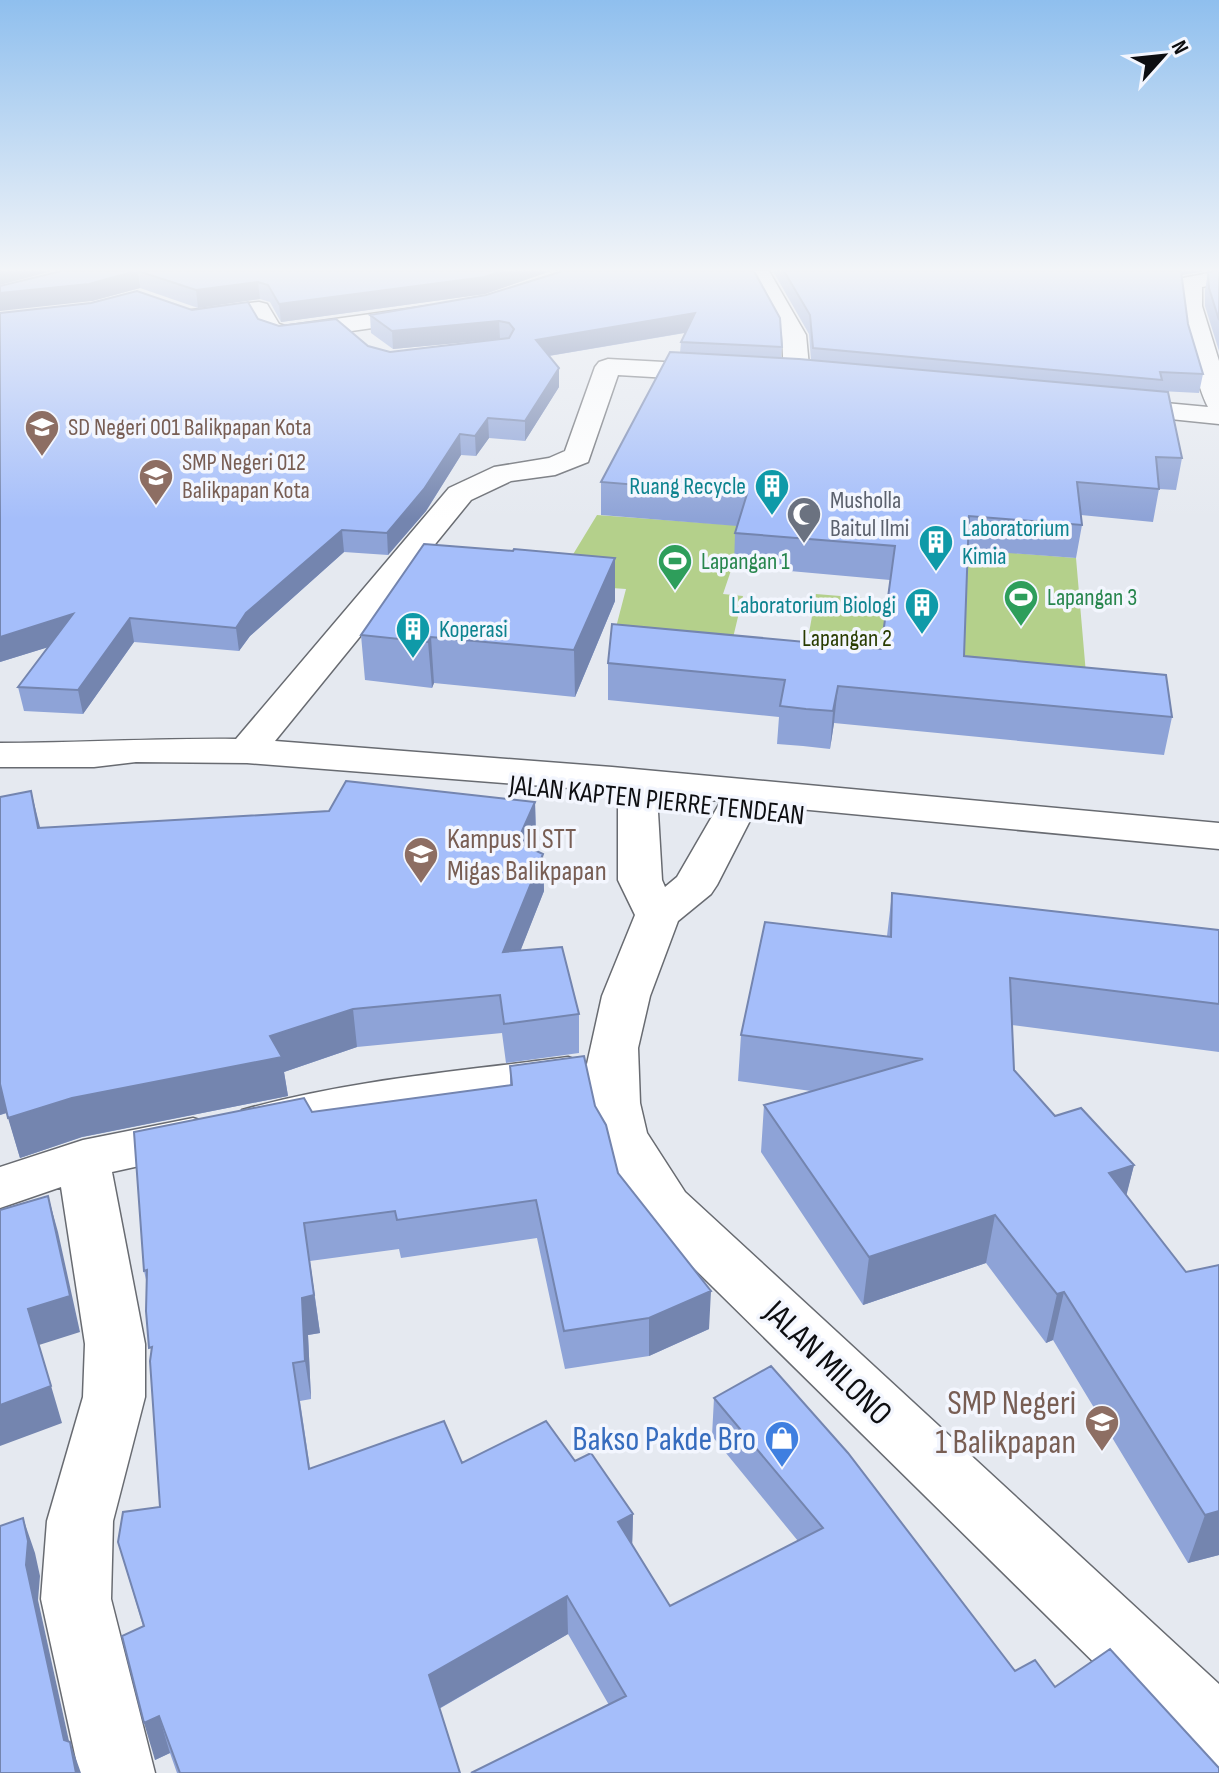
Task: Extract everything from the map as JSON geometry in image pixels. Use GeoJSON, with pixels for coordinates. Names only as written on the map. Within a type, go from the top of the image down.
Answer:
{"type":"FeatureCollection","features":[{"type":"Feature","properties":{"kind":"street"},"geometry":{"type":"LineString","coordinates":[[795,354],[797,377]]}},
{"type":"Feature","properties":{"kind":"street"},"geometry":{"type":"LineString","coordinates":[[1204,354],[1219,403]]}},
{"type":"Feature","properties":{"kind":"street"},"geometry":{"type":"LineString","coordinates":[[247,751],[460,494],[504,473],[555,466],[578,456],[608,367],[828,380]]}},
{"type":"Feature","properties":{"kind":"street"},"geometry":{"type":"LineString","coordinates":[[1094,405],[1219,416]]}},
{"type":"Feature","properties":{"kind":"street","name":"JALAN KAPTEN PIERRE TENDEAN"},"geometry":{"type":"LineString","coordinates":[[84,756],[136,750],[247,751],[612,779],[738,806],[1219,855]]}},
{"type":"Feature","properties":{"kind":"street","name":"JALAN KAPTEN PIERRE TENDEAN"},"geometry":{"type":"LineString","coordinates":[[0,755],[238,763],[638,797],[687,794],[1219,836]]}},
{"type":"Feature","properties":{"kind":"street"},"geometry":{"type":"LineString","coordinates":[[0,774],[84,756]]}},
{"type":"Feature","properties":{"kind":"street"},"geometry":{"type":"LineString","coordinates":[[638,797],[640,880],[658,915],[695,885],[738,806]]}},
{"type":"Feature","properties":{"kind":"street","name":"JALAN MILONO"},"geometry":{"type":"LineString","coordinates":[[658,915],[613,1037],[610,1069],[621,1135],[665,1206],[1219,1734]]}},
{"type":"Feature","properties":{"kind":"street"},"geometry":{"type":"LineString","coordinates":[[0,1188],[83,1159],[358,1103],[610,1069]]}},
{"type":"Feature","properties":{"kind":"street"},"geometry":{"type":"LineString","coordinates":[[83,1159],[115,1344],[114,1397],[80,1521],[76,1599],[117,1773]]}},
{"type":"Feature","properties":{"kind":"green space","name":"Lapangan 1"},"geometry":{"type":"Polygon","coordinates":[[[597,515],[746,526],[723,594],[743,596],[726,667],[609,654],[626,589],[555,584],[597,515]]]}},
{"type":"Feature","properties":{"kind":"green space","name":"Lapangan 3"},"geometry":{"type":"Polygon","coordinates":[[[964,549],[1076,558],[1088,697],[957,685],[964,549]]]}},
{"type":"Feature","properties":{"kind":"green space","name":"Lapangan 2"},"geometry":{"type":"Polygon","coordinates":[[[816,594],[888,600],[880,678],[802,672],[816,594]]]}},
{"type":"Feature","properties":{"kind":"building"},"geometry":{"type":"Polygon","coordinates":[[[0,354],[547,354],[559,368],[525,421],[488,418],[475,436],[460,434],[424,489],[387,533],[342,530],[246,613],[236,628],[130,618],[78,690],[18,687],[73,614],[0,637],[0,354]]]}},
{"type":"Feature","properties":{"kind":"building"},"geometry":{"type":"Polygon","coordinates":[[[669,354],[799,359],[1168,392],[1182,458],[1156,457],[1159,489],[1077,482],[1082,525],[969,516],[964,656],[1166,675],[1172,717],[838,686],[833,711],[806,709],[780,706],[785,680],[608,663],[612,624],[881,649],[895,546],[735,533],[747,494],[601,482],[669,354]]]}},
{"type":"Feature","properties":{"kind":"building"},"geometry":{"type":"Polygon","coordinates":[[[876,354],[1197,354],[1203,374],[1160,372],[1162,380],[876,354]]]}},
{"type":"Feature","properties":{"kind":"building"},"geometry":{"type":"Polygon","coordinates":[[[424,544],[615,558],[574,650],[431,637],[428,642],[361,635],[424,544]]]}},
{"type":"Feature","properties":{"kind":"building"},"geometry":{"type":"Polygon","coordinates":[[[346,781],[535,802],[517,842],[543,854],[503,952],[562,947],[579,1014],[504,1024],[500,995],[353,1009],[270,1036],[282,1057],[72,1098],[8,1118],[0,1084],[0,797],[31,791],[38,828],[329,811],[346,781]]]}},
{"type":"Feature","properties":{"kind":"building"},"geometry":{"type":"Polygon","coordinates":[[[892,893],[1219,930],[1219,1004],[1010,978],[1014,1070],[1055,1116],[1081,1108],[1134,1165],[1109,1173],[1186,1272],[1219,1265],[1219,1511],[1205,1515],[1064,1292],[1057,1294],[995,1215],[869,1257],[764,1105],[923,1059],[741,1035],[765,922],[891,937],[892,893]]]}},
{"type":"Feature","properties":{"kind":"building"},"geometry":{"type":"Polygon","coordinates":[[[584,1056],[595,1106],[606,1125],[618,1173],[711,1291],[649,1318],[564,1331],[536,1200],[397,1220],[395,1211],[304,1223],[314,1295],[302,1298],[305,1361],[293,1363],[309,1469],[444,1421],[462,1463],[546,1421],[575,1461],[591,1453],[633,1514],[618,1522],[670,1606],[823,1528],[714,1398],[771,1366],[848,1453],[1015,1671],[1035,1660],[1055,1687],[1110,1649],[1219,1768],[1219,1773],[471,1773],[626,1696],[567,1596],[429,1675],[460,1773],[180,1773],[159,1716],[144,1723],[122,1636],[144,1626],[118,1542],[123,1512],[160,1507],[150,1361],[152,1347],[149,1348],[146,1311],[147,1270],[144,1271],[134,1132],[304,1098],[312,1112],[512,1085],[510,1066],[584,1056]]]}},
{"type":"Feature","properties":{"kind":"building"},"geometry":{"type":"Polygon","coordinates":[[[48,1196],[70,1296],[28,1309],[51,1386],[0,1405],[0,1210],[48,1196]]]}},
{"type":"Feature","properties":{"kind":"building"},"geometry":{"type":"Polygon","coordinates":[[[23,1518],[28,1541],[26,1565],[64,1740],[70,1742],[76,1773],[0,1773],[0,1526],[23,1518]]]}},
{"type":"Feature","properties":{"kind":"place","name":"SD Negeri 001 Balikpapan Kota"},"geometry":{"type":"Point","coordinates":[42,458]}},
{"type":"Feature","properties":{"kind":"place","name":"SMP Negeri 012 Balikpapan Kota"},"geometry":{"type":"Point","coordinates":[156,507]}},
{"type":"Feature","properties":{"kind":"place","name":"Ruang Recycle"},"geometry":{"type":"Point","coordinates":[772,517]}},
{"type":"Feature","properties":{"kind":"place","name":"Musholla Baitul Ilmi"},"geometry":{"type":"Point","coordinates":[804,545]}},
{"type":"Feature","properties":{"kind":"place","name":"Laboratorium Kimia"},"geometry":{"type":"Point","coordinates":[936,573]}},
{"type":"Feature","properties":{"kind":"place","name":"Lapangan 1"},"geometry":{"type":"Point","coordinates":[675,592]}},
{"type":"Feature","properties":{"kind":"place","name":"Lapangan 3"},"geometry":{"type":"Point","coordinates":[1021,628]}},
{"type":"Feature","properties":{"kind":"place","name":"Laboratorium Biologi"},"geometry":{"type":"Point","coordinates":[922,636]}},
{"type":"Feature","properties":{"kind":"place","name":"Koperasi"},"geometry":{"type":"Point","coordinates":[413,660]}},
{"type":"Feature","properties":{"kind":"place","name":"Kampus II STT Migas Balikpapan"},"geometry":{"type":"Point","coordinates":[421,885]}},
{"type":"Feature","properties":{"kind":"place","name":"SMP Negeri 1 Balikpapan"},"geometry":{"type":"Point","coordinates":[1102,1453]}},
{"type":"Feature","properties":{"kind":"place","name":"Bakso Pakde Bro"},"geometry":{"type":"Point","coordinates":[782,1469]}}]}
